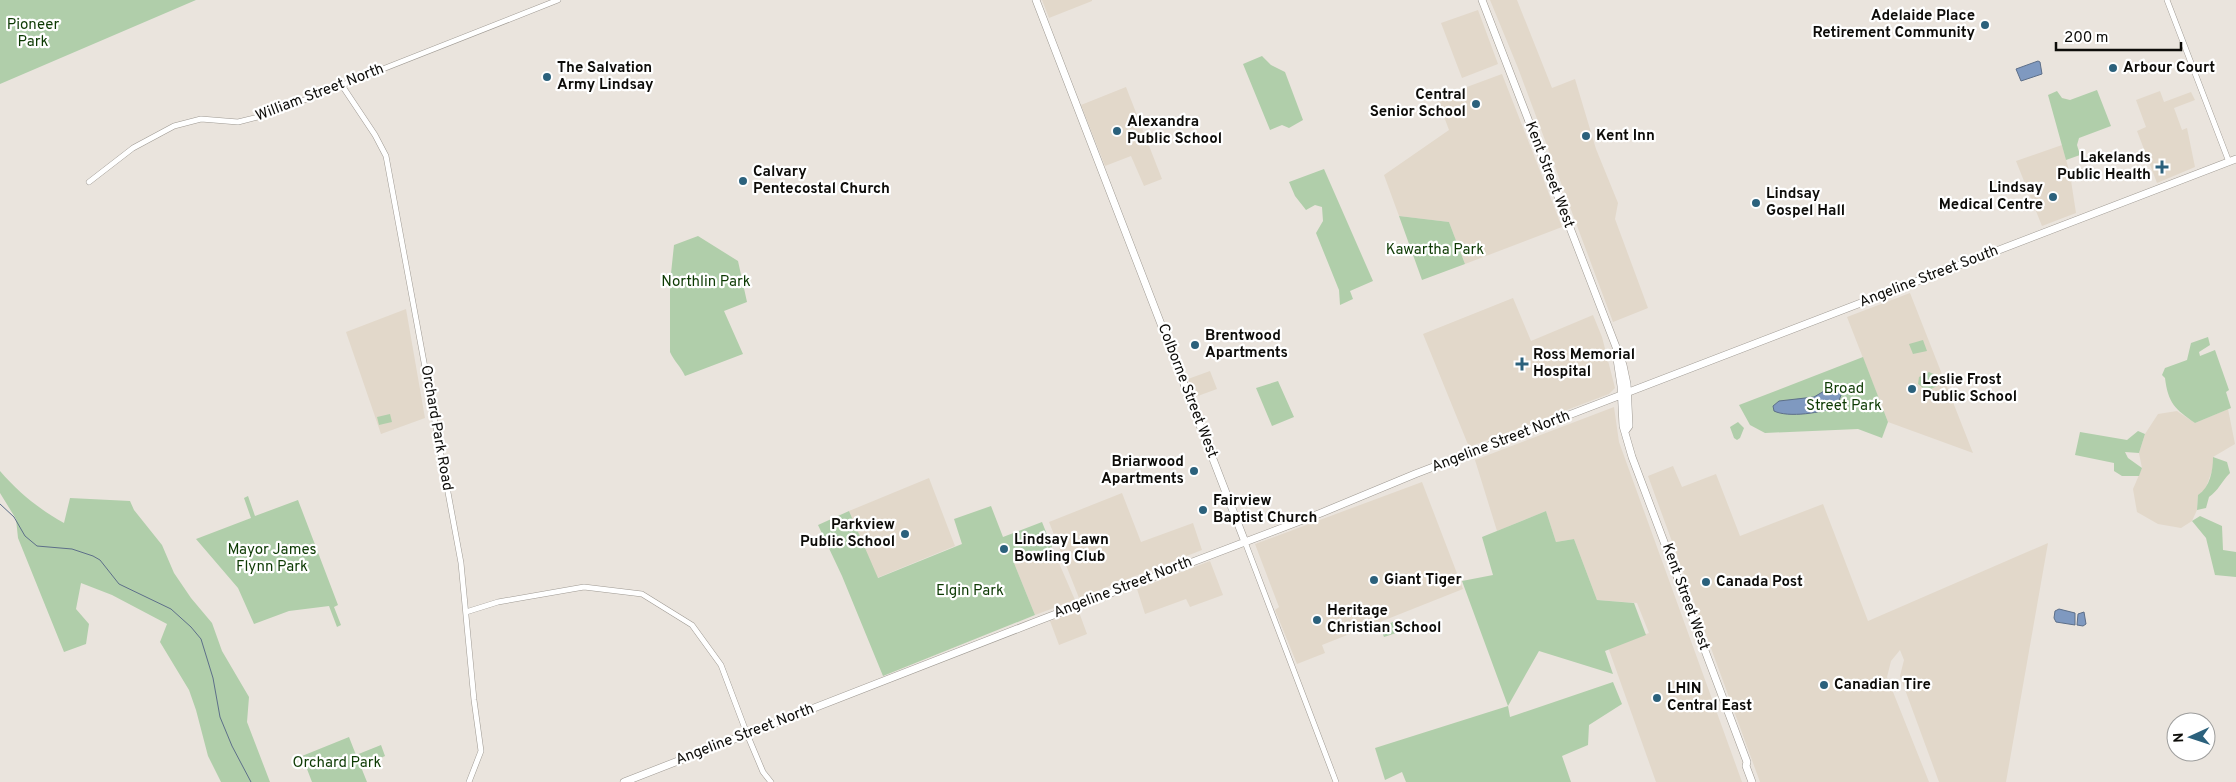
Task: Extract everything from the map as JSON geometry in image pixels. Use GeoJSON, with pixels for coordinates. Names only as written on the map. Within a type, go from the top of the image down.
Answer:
{"type":"FeatureCollection","features":[{"type":"Feature","properties":{"kind":"main road","name":"Colborne Street West"},"geometry":{"type":"LineString","coordinates":[[1036,0],[1245,542]]}},
{"type":"Feature","properties":{"kind":"main road","name":"Kent Street West"},"geometry":{"type":"LineString","coordinates":[[1482,0],[1623,365],[1629,426],[1626,430],[1634,464],[1747,762],[1750,764],[1757,782]]}},
{"type":"Feature","properties":{"kind":"main road","name":"Angeline Street South"},"geometry":{"type":"LineString","coordinates":[[1625,395],[2233,160]]}},
{"type":"Feature","properties":{"kind":"main road","name":"Angeline Street North"},"geometry":{"type":"LineString","coordinates":[[624,782],[1625,395]]}},
{"type":"Feature","properties":{"kind":"main road","name":"Kent Street West"},"geometry":{"type":"LineString","coordinates":[[1747,762],[1746,766],[1752,782]]}},
{"type":"Feature","properties":{"kind":"street","name":"William Street North"},"geometry":{"type":"LineString","coordinates":[[89,182],[133,148],[174,126],[194,120],[238,122],[250,120],[558,0]]}},
{"type":"Feature","properties":{"kind":"street"},"geometry":{"type":"LineString","coordinates":[[2167,0],[2233,160]]}},
{"type":"Feature","properties":{"kind":"street","name":"Orchard Park Road"},"geometry":{"type":"LineString","coordinates":[[341,84],[375,135],[386,156],[445,475],[460,563],[481,751],[470,775],[469,782]]}},
{"type":"Feature","properties":{"kind":"street","name":"Colborne Street West"},"geometry":{"type":"LineString","coordinates":[[1245,542],[1336,782]]}},
{"type":"Feature","properties":{"kind":"street"},"geometry":{"type":"LineString","coordinates":[[466,612],[498,602],[584,587],[642,594],[692,625],[721,665],[747,734],[764,772],[771,782]]}},
{"type":"Feature","properties":{"kind":"shaded area"},"geometry":{"type":"Polygon","coordinates":[[[1042,0],[1092,0],[1092,1],[1049,18],[1042,0]]]}},
{"type":"Feature","properties":{"kind":"shaded area"},"geometry":{"type":"Polygon","coordinates":[[[1490,0],[1517,0],[1552,88],[1575,79],[1596,149],[1618,203],[1615,219],[1648,308],[1613,322],[1518,68],[1490,0]]]}},
{"type":"Feature","properties":{"kind":"shaded area"},"geometry":{"type":"Polygon","coordinates":[[[1478,10],[1498,64],[1462,78],[1441,23],[1478,10]]]}},
{"type":"Feature","properties":{"kind":"shaded area"},"geometry":{"type":"Polygon","coordinates":[[[1502,74],[1562,227],[1465,264],[1449,222],[1399,216],[1384,175],[1449,130],[1437,98],[1502,74]]]}},
{"type":"Feature","properties":{"kind":"shaded area","name":"Alexandra Public School"},"geometry":{"type":"Polygon","coordinates":[[[1126,87],[1162,179],[1144,186],[1131,156],[1105,166],[1081,105],[1126,87]]]}},
{"type":"Feature","properties":{"kind":"shaded area"},"geometry":{"type":"Polygon","coordinates":[[[2160,91],[2164,102],[2191,92],[2195,100],[2174,108],[2182,130],[2187,128],[2195,167],[2157,183],[2137,131],[2146,127],[2136,100],[2160,91]]]}},
{"type":"Feature","properties":{"kind":"shaded area"},"geometry":{"type":"Polygon","coordinates":[[[2062,145],[2070,174],[2076,213],[2042,226],[2016,161],[2062,145]]]}},
{"type":"Feature","properties":{"kind":"shaded area","name":"Leslie Frost Public School"},"geometry":{"type":"Polygon","coordinates":[[[1910,293],[1973,453],[1888,422],[1847,317],[1910,293]]]}},
{"type":"Feature","properties":{"kind":"shaded area","name":"Ross Memorial Hospital"},"geometry":{"type":"Polygon","coordinates":[[[1513,298],[1531,341],[1593,315],[1602,337],[1615,388],[1609,394],[1469,447],[1423,334],[1513,298]]]}},
{"type":"Feature","properties":{"kind":"shaded area"},"geometry":{"type":"Polygon","coordinates":[[[406,309],[425,418],[381,434],[346,332],[406,309]]]}},
{"type":"Feature","properties":{"kind":"shaded area"},"geometry":{"type":"Polygon","coordinates":[[[1210,371],[1217,389],[1195,397],[1188,379],[1210,371]]]}},
{"type":"Feature","properties":{"kind":"shaded area"},"geometry":{"type":"Polygon","coordinates":[[[1614,407],[1619,442],[1742,782],[1656,782],[1608,647],[1649,633],[1637,603],[1597,600],[1574,539],[1556,542],[1546,511],[1497,531],[1475,460],[1614,407]]]}},
{"type":"Feature","properties":{"kind":"shaded area"},"geometry":{"type":"Polygon","coordinates":[[[2228,409],[2235,444],[2213,457],[2213,468],[2205,490],[2198,495],[2197,510],[2192,521],[2181,528],[2158,524],[2137,512],[2133,489],[2142,468],[2139,453],[2145,434],[2158,414],[2177,411],[2195,423],[2228,409]]]}},
{"type":"Feature","properties":{"kind":"shaded area"},"geometry":{"type":"Polygon","coordinates":[[[1673,466],[1682,487],[1716,474],[1740,536],[1823,504],[1868,621],[2048,543],[2006,782],[1939,782],[1900,676],[1904,660],[1900,650],[1891,661],[1887,677],[1929,782],[1760,782],[1648,476],[1673,466]]]}},
{"type":"Feature","properties":{"kind":"shaded area","name":"Parkview Public School"},"geometry":{"type":"Polygon","coordinates":[[[929,478],[955,546],[877,578],[849,511],[929,478]]]}},
{"type":"Feature","properties":{"kind":"shaded area"},"geometry":{"type":"Polygon","coordinates":[[[1422,482],[1463,589],[1322,645],[1325,653],[1297,664],[1275,610],[1279,607],[1255,544],[1422,482]]]}},
{"type":"Feature","properties":{"kind":"shaded area"},"geometry":{"type":"Polygon","coordinates":[[[1122,493],[1141,542],[1193,523],[1202,550],[1079,598],[1049,522],[1122,493]]]}},
{"type":"Feature","properties":{"kind":"shaded area"},"geometry":{"type":"Polygon","coordinates":[[[1052,547],[1075,600],[1035,615],[1014,563],[1052,547]]]}},
{"type":"Feature","properties":{"kind":"shaded area"},"geometry":{"type":"Polygon","coordinates":[[[1210,561],[1223,595],[1190,607],[1186,599],[1145,614],[1137,589],[1210,561]]]}},
{"type":"Feature","properties":{"kind":"shaded area"},"geometry":{"type":"Polygon","coordinates":[[[1079,612],[1087,634],[1059,645],[1050,621],[1079,612]]]}},
{"type":"Feature","properties":{"kind":"green space","name":"Pioneer Park"},"geometry":{"type":"Polygon","coordinates":[[[0,0],[196,0],[0,84],[0,0]]]}},
{"type":"Feature","properties":{"kind":"green space"},"geometry":{"type":"Polygon","coordinates":[[[1262,56],[1271,65],[1285,72],[1303,120],[1289,128],[1282,125],[1270,130],[1243,64],[1262,56]]]}},
{"type":"Feature","properties":{"kind":"green space"},"geometry":{"type":"Polygon","coordinates":[[[2097,90],[2111,126],[2079,138],[2077,145],[2080,155],[2066,160],[2048,95],[2057,91],[2062,98],[2070,100],[2097,90]]]}},
{"type":"Feature","properties":{"kind":"green space"},"geometry":{"type":"Polygon","coordinates":[[[1324,169],[1373,281],[1350,291],[1353,299],[1340,305],[1339,290],[1316,233],[1323,221],[1322,207],[1315,205],[1306,210],[1295,196],[1289,182],[1324,169]]]}},
{"type":"Feature","properties":{"kind":"green space","name":"Kawartha Park"},"geometry":{"type":"Polygon","coordinates":[[[1399,216],[1449,222],[1465,264],[1422,280],[1399,216]]]}},
{"type":"Feature","properties":{"kind":"green space","name":"Northlin Park"},"geometry":{"type":"Polygon","coordinates":[[[698,236],[738,261],[747,302],[724,311],[743,354],[685,376],[670,352],[670,283],[674,245],[698,236]]]}},
{"type":"Feature","properties":{"kind":"green space"},"geometry":{"type":"Polygon","coordinates":[[[2208,337],[2210,345],[2199,352],[2200,356],[2215,350],[2229,390],[2226,392],[2231,408],[2195,423],[2182,414],[2174,405],[2168,394],[2165,378],[2162,375],[2165,368],[2187,360],[2191,343],[2208,337]]]}},
{"type":"Feature","properties":{"kind":"green space"},"geometry":{"type":"Polygon","coordinates":[[[1923,340],[1927,351],[1913,354],[1909,344],[1923,340]]]}},
{"type":"Feature","properties":{"kind":"green space","name":"Broad Street Park"},"geometry":{"type":"Polygon","coordinates":[[[1863,357],[1888,422],[1882,438],[1858,429],[1765,433],[1750,425],[1739,405],[1863,357]]]}},
{"type":"Feature","properties":{"kind":"green space"},"geometry":{"type":"Polygon","coordinates":[[[1929,372],[1938,376],[1937,386],[1931,389],[1923,388],[1918,384],[1919,377],[1929,372]]]}},
{"type":"Feature","properties":{"kind":"green space"},"geometry":{"type":"Polygon","coordinates":[[[1278,381],[1294,417],[1272,426],[1256,388],[1278,381]]]}},
{"type":"Feature","properties":{"kind":"green space"},"geometry":{"type":"Polygon","coordinates":[[[390,414],[392,422],[379,425],[377,417],[390,414]]]}},
{"type":"Feature","properties":{"kind":"green space"},"geometry":{"type":"Polygon","coordinates":[[[1738,422],[1744,428],[1740,438],[1737,440],[1734,438],[1730,427],[1738,422]]]}},
{"type":"Feature","properties":{"kind":"green space"},"geometry":{"type":"Polygon","coordinates":[[[2138,431],[2145,434],[2139,453],[2125,452],[2128,458],[2142,468],[2139,476],[2122,476],[2114,471],[2114,463],[2075,455],[2080,432],[2127,440],[2138,431]]]}},
{"type":"Feature","properties":{"kind":"green space"},"geometry":{"type":"Polygon","coordinates":[[[2213,457],[2227,462],[2230,473],[2209,497],[2206,508],[2197,510],[2198,495],[2205,488],[2210,478],[2213,457]]]}},
{"type":"Feature","properties":{"kind":"green space"},"geometry":{"type":"Polygon","coordinates":[[[0,471],[30,500],[64,523],[70,498],[130,501],[134,510],[162,545],[174,573],[191,598],[212,623],[222,651],[249,697],[247,722],[270,782],[221,782],[208,756],[189,690],[160,642],[167,624],[112,595],[81,583],[76,609],[89,624],[86,644],[64,652],[18,538],[16,519],[0,493],[0,471]]]}},
{"type":"Feature","properties":{"kind":"green space","name":"Mayor James Flynn Park"},"geometry":{"type":"Polygon","coordinates":[[[248,496],[255,516],[298,500],[338,605],[334,607],[341,625],[337,627],[329,606],[289,611],[254,624],[238,588],[196,539],[251,518],[244,498],[248,496]]]}},
{"type":"Feature","properties":{"kind":"green space","name":"Elgin Park"},"geometry":{"type":"Polygon","coordinates":[[[991,506],[1003,537],[1042,522],[1052,547],[1014,563],[1035,615],[883,676],[842,576],[818,525],[849,511],[878,578],[962,544],[954,519],[991,506]]]}},
{"type":"Feature","properties":{"kind":"green space"},"geometry":{"type":"Polygon","coordinates":[[[1546,511],[1556,542],[1574,539],[1597,600],[1634,603],[1646,635],[1605,651],[1613,674],[1539,651],[1508,706],[1462,581],[1493,575],[1482,537],[1546,511]]]}},
{"type":"Feature","properties":{"kind":"green space"},"geometry":{"type":"Polygon","coordinates":[[[2200,516],[2222,526],[2223,550],[2236,552],[2236,577],[2215,575],[2206,538],[2192,521],[2200,516]]]}},
{"type":"Feature","properties":{"kind":"green space"},"geometry":{"type":"Polygon","coordinates":[[[1401,619],[1405,630],[1384,637],[1380,627],[1401,619]]]}},
{"type":"Feature","properties":{"kind":"green space"},"geometry":{"type":"Polygon","coordinates":[[[1613,682],[1622,704],[1589,725],[1588,745],[1562,756],[1571,782],[1406,782],[1402,772],[1385,780],[1375,748],[1508,706],[1510,717],[1613,682]]]}},
{"type":"Feature","properties":{"kind":"green space","name":"Orchard Park"},"geometry":{"type":"Polygon","coordinates":[[[349,737],[356,755],[381,745],[385,756],[361,767],[367,782],[312,782],[302,756],[349,737]]]}},
{"type":"Feature","properties":{"kind":"water"},"geometry":{"type":"Polygon","coordinates":[[[2038,61],[2040,62],[2042,74],[2021,81],[2016,69],[2038,61]]]}},
{"type":"Feature","properties":{"kind":"water"},"geometry":{"type":"Polygon","coordinates":[[[1831,387],[1839,389],[1841,395],[1837,406],[1831,409],[1806,414],[1788,414],[1774,411],[1773,406],[1779,401],[1814,397],[1831,387]]]}},
{"type":"Feature","properties":{"kind":"water"},"geometry":{"type":"Polygon","coordinates":[[[2059,609],[2075,613],[2075,625],[2056,622],[2054,618],[2055,611],[2059,609]]]}},
{"type":"Feature","properties":{"kind":"water"},"geometry":{"type":"Polygon","coordinates":[[[2084,612],[2086,624],[2083,626],[2077,625],[2078,614],[2084,612]]]}},
{"type":"Feature","properties":{"kind":"waterway"},"geometry":{"type":"LineString","coordinates":[[0,504],[14,517],[25,536],[37,546],[72,549],[93,556],[100,560],[119,584],[171,609],[191,627],[201,639],[213,678],[220,717],[232,746],[251,782]]}},
{"type":"Feature","properties":{"kind":"place","name":"Adelaide Place Retirement Community"},"geometry":{"type":"Point","coordinates":[1985,25]}},
{"type":"Feature","properties":{"kind":"place","name":"Arbour Court"},"geometry":{"type":"Point","coordinates":[2113,68]}},
{"type":"Feature","properties":{"kind":"place","name":"The Salvation Army Lindsay"},"geometry":{"type":"Point","coordinates":[547,77]}},
{"type":"Feature","properties":{"kind":"place","name":"Central Senior School"},"geometry":{"type":"Point","coordinates":[1476,104]}},
{"type":"Feature","properties":{"kind":"place","name":"Alexandra Public School"},"geometry":{"type":"Point","coordinates":[1117,131]}},
{"type":"Feature","properties":{"kind":"place","name":"Kent Inn"},"geometry":{"type":"Point","coordinates":[1586,136]}},
{"type":"Feature","properties":{"kind":"place","name":"Lakelands Public Health"},"geometry":{"type":"Point","coordinates":[2162,167]}},
{"type":"Feature","properties":{"kind":"place","name":"Calvary Pentecostal Church"},"geometry":{"type":"Point","coordinates":[743,181]}},
{"type":"Feature","properties":{"kind":"place","name":"Lindsay Medical Centre"},"geometry":{"type":"Point","coordinates":[2053,197]}},
{"type":"Feature","properties":{"kind":"place","name":"Lindsay Gospel Hall"},"geometry":{"type":"Point","coordinates":[1756,203]}},
{"type":"Feature","properties":{"kind":"place","name":"Brentwood Apartments"},"geometry":{"type":"Point","coordinates":[1195,345]}},
{"type":"Feature","properties":{"kind":"place","name":"Ross Memorial Hospital"},"geometry":{"type":"Point","coordinates":[1522,364]}},
{"type":"Feature","properties":{"kind":"place","name":"Leslie Frost Public School"},"geometry":{"type":"Point","coordinates":[1912,389]}},
{"type":"Feature","properties":{"kind":"place","name":"Briarwood Apartments"},"geometry":{"type":"Point","coordinates":[1194,471]}},
{"type":"Feature","properties":{"kind":"place","name":"Fairview Baptist Church"},"geometry":{"type":"Point","coordinates":[1203,510]}},
{"type":"Feature","properties":{"kind":"place","name":"Parkview Public School"},"geometry":{"type":"Point","coordinates":[905,534]}},
{"type":"Feature","properties":{"kind":"place","name":"Lindsay Lawn Bowling Club"},"geometry":{"type":"Point","coordinates":[1004,549]}},
{"type":"Feature","properties":{"kind":"place","name":"Giant Tiger"},"geometry":{"type":"Point","coordinates":[1374,580]}},
{"type":"Feature","properties":{"kind":"place","name":"Canada Post"},"geometry":{"type":"Point","coordinates":[1706,582]}},
{"type":"Feature","properties":{"kind":"place","name":"Heritage Christian School"},"geometry":{"type":"Point","coordinates":[1317,620]}},
{"type":"Feature","properties":{"kind":"place","name":"Canadian Tire"},"geometry":{"type":"Point","coordinates":[1824,685]}},
{"type":"Feature","properties":{"kind":"place","name":"LHIN Central East"},"geometry":{"type":"Point","coordinates":[1657,698]}}]}
